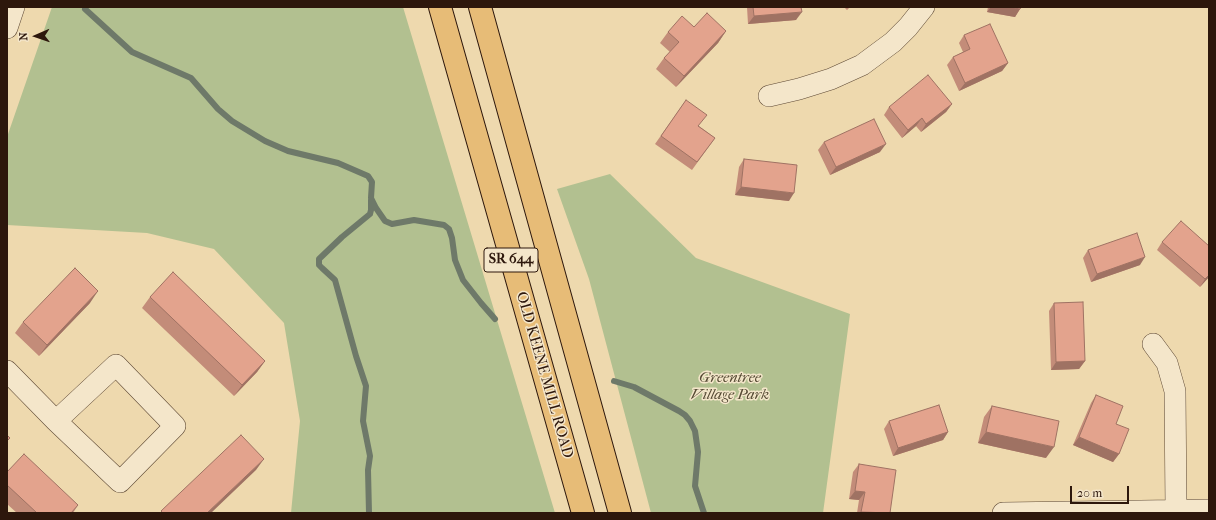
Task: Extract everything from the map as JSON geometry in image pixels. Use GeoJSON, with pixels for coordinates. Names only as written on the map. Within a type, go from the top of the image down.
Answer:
{"type":"FeatureCollection","features":[{"type":"Feature","properties":{"kind":"main road","name":"OLD KEENE MILL ROAD"},"geometry":{"type":"LineString","coordinates":[[440,7],[583,513]]}},
{"type":"Feature","properties":{"kind":"main road","name":"SR 644"},"geometry":{"type":"LineString","coordinates":[[480,7],[620,513]]}},
{"type":"Feature","properties":{"kind":"street"},"geometry":{"type":"LineString","coordinates":[[7,28],[14,7]]}},
{"type":"Feature","properties":{"kind":"street"},"geometry":{"type":"LineString","coordinates":[[769,96],[831,79],[862,65],[893,42],[908,27],[924,7]]}},
{"type":"Feature","properties":{"kind":"street"},"geometry":{"type":"LineString","coordinates":[[1152,344],[1167,363],[1175,391],[1176,510]]}},
{"type":"Feature","properties":{"kind":"street"},"geometry":{"type":"LineString","coordinates":[[7,371],[56,421],[120,482],[174,426],[116,364],[56,421]]}},
{"type":"Feature","properties":{"kind":"street"},"geometry":{"type":"LineString","coordinates":[[1003,513],[1209,510]]}},
{"type":"Feature","properties":{"kind":"green space"},"geometry":{"type":"Polygon","coordinates":[[[52,7],[403,7],[555,513],[291,513],[300,421],[284,323],[214,249],[147,233],[7,225],[7,137],[52,7]]]}},
{"type":"Feature","properties":{"kind":"green space","name":"Greentree Village Park"},"geometry":{"type":"Polygon","coordinates":[[[610,174],[696,258],[850,314],[823,513],[651,513],[589,279],[557,189],[610,174]]]}},
{"type":"Feature","properties":{"kind":"building"},"geometry":{"type":"Polygon","coordinates":[[[753,7],[801,7],[802,12],[754,16],[753,7]]]}},
{"type":"Feature","properties":{"kind":"building"},"geometry":{"type":"Polygon","coordinates":[[[1008,7],[1021,7],[1020,9],[1008,7]]]}},
{"type":"Feature","properties":{"kind":"building"},"geometry":{"type":"Polygon","coordinates":[[[707,13],[726,31],[684,76],[664,58],[679,42],[668,32],[682,16],[694,27],[707,13]]]}},
{"type":"Feature","properties":{"kind":"building"},"geometry":{"type":"Polygon","coordinates":[[[990,24],[1008,63],[965,83],[953,57],[970,49],[964,35],[990,24]]]}},
{"type":"Feature","properties":{"kind":"building"},"geometry":{"type":"Polygon","coordinates":[[[928,75],[952,104],[926,124],[922,118],[908,130],[889,107],[928,75]]]}},
{"type":"Feature","properties":{"kind":"building"},"geometry":{"type":"Polygon","coordinates":[[[686,100],[707,115],[698,126],[715,138],[697,162],[661,136],[686,100]]]}},
{"type":"Feature","properties":{"kind":"building"},"geometry":{"type":"Polygon","coordinates":[[[874,119],[886,144],[836,167],[824,142],[874,119]]]}},
{"type":"Feature","properties":{"kind":"building"},"geometry":{"type":"Polygon","coordinates":[[[744,159],[797,165],[794,193],[741,187],[744,159]]]}},
{"type":"Feature","properties":{"kind":"building"},"geometry":{"type":"Polygon","coordinates":[[[1181,221],[1209,246],[1209,275],[1205,279],[1162,242],[1181,221]]]}},
{"type":"Feature","properties":{"kind":"building"},"geometry":{"type":"Polygon","coordinates":[[[1137,233],[1145,257],[1097,274],[1088,250],[1137,233]]]}},
{"type":"Feature","properties":{"kind":"building"},"geometry":{"type":"Polygon","coordinates":[[[75,268],[98,291],[47,345],[23,322],[75,268]]]}},
{"type":"Feature","properties":{"kind":"building"},"geometry":{"type":"Polygon","coordinates":[[[173,272],[265,361],[242,385],[150,297],[173,272]]]}},
{"type":"Feature","properties":{"kind":"building"},"geometry":{"type":"Polygon","coordinates":[[[1083,302],[1085,361],[1056,362],[1054,303],[1083,302]]]}},
{"type":"Feature","properties":{"kind":"building"},"geometry":{"type":"Polygon","coordinates":[[[1096,395],[1123,406],[1116,424],[1129,429],[1119,454],[1079,437],[1096,395]]]}},
{"type":"Feature","properties":{"kind":"building"},"geometry":{"type":"Polygon","coordinates":[[[939,405],[948,432],[898,448],[889,421],[939,405]]]}},
{"type":"Feature","properties":{"kind":"building"},"geometry":{"type":"Polygon","coordinates":[[[992,406],[1059,421],[1054,447],[986,432],[992,406]]]}},
{"type":"Feature","properties":{"kind":"building"},"geometry":{"type":"Polygon","coordinates":[[[241,435],[264,459],[207,513],[163,513],[161,511],[241,435]]]}},
{"type":"Feature","properties":{"kind":"building"},"geometry":{"type":"Polygon","coordinates":[[[24,454],[78,505],[71,513],[37,513],[7,485],[7,472],[24,454]]]}},
{"type":"Feature","properties":{"kind":"building"},"geometry":{"type":"Polygon","coordinates":[[[859,464],[896,470],[890,513],[861,512],[865,492],[855,491],[859,464]]]}},
{"type":"Feature","properties":{"kind":"waterway"},"geometry":{"type":"LineString","coordinates":[[85,9],[132,52],[191,78],[218,109],[232,121],[265,141],[288,151],[338,163],[368,176],[372,182],[371,198],[385,221],[392,224],[414,220],[444,225],[449,229],[452,238],[455,260],[463,280],[495,319]]}},
{"type":"Feature","properties":{"kind":"waterway"},"geometry":{"type":"LineString","coordinates":[[369,513],[368,470],[370,456],[363,421],[366,386],[335,280],[319,265],[319,259],[342,237],[370,214],[371,200]]}},
{"type":"Feature","properties":{"kind":"waterway"},"geometry":{"type":"LineString","coordinates":[[614,381],[634,387],[679,411],[690,421],[695,431],[698,452],[695,486],[704,513]]}}]}
